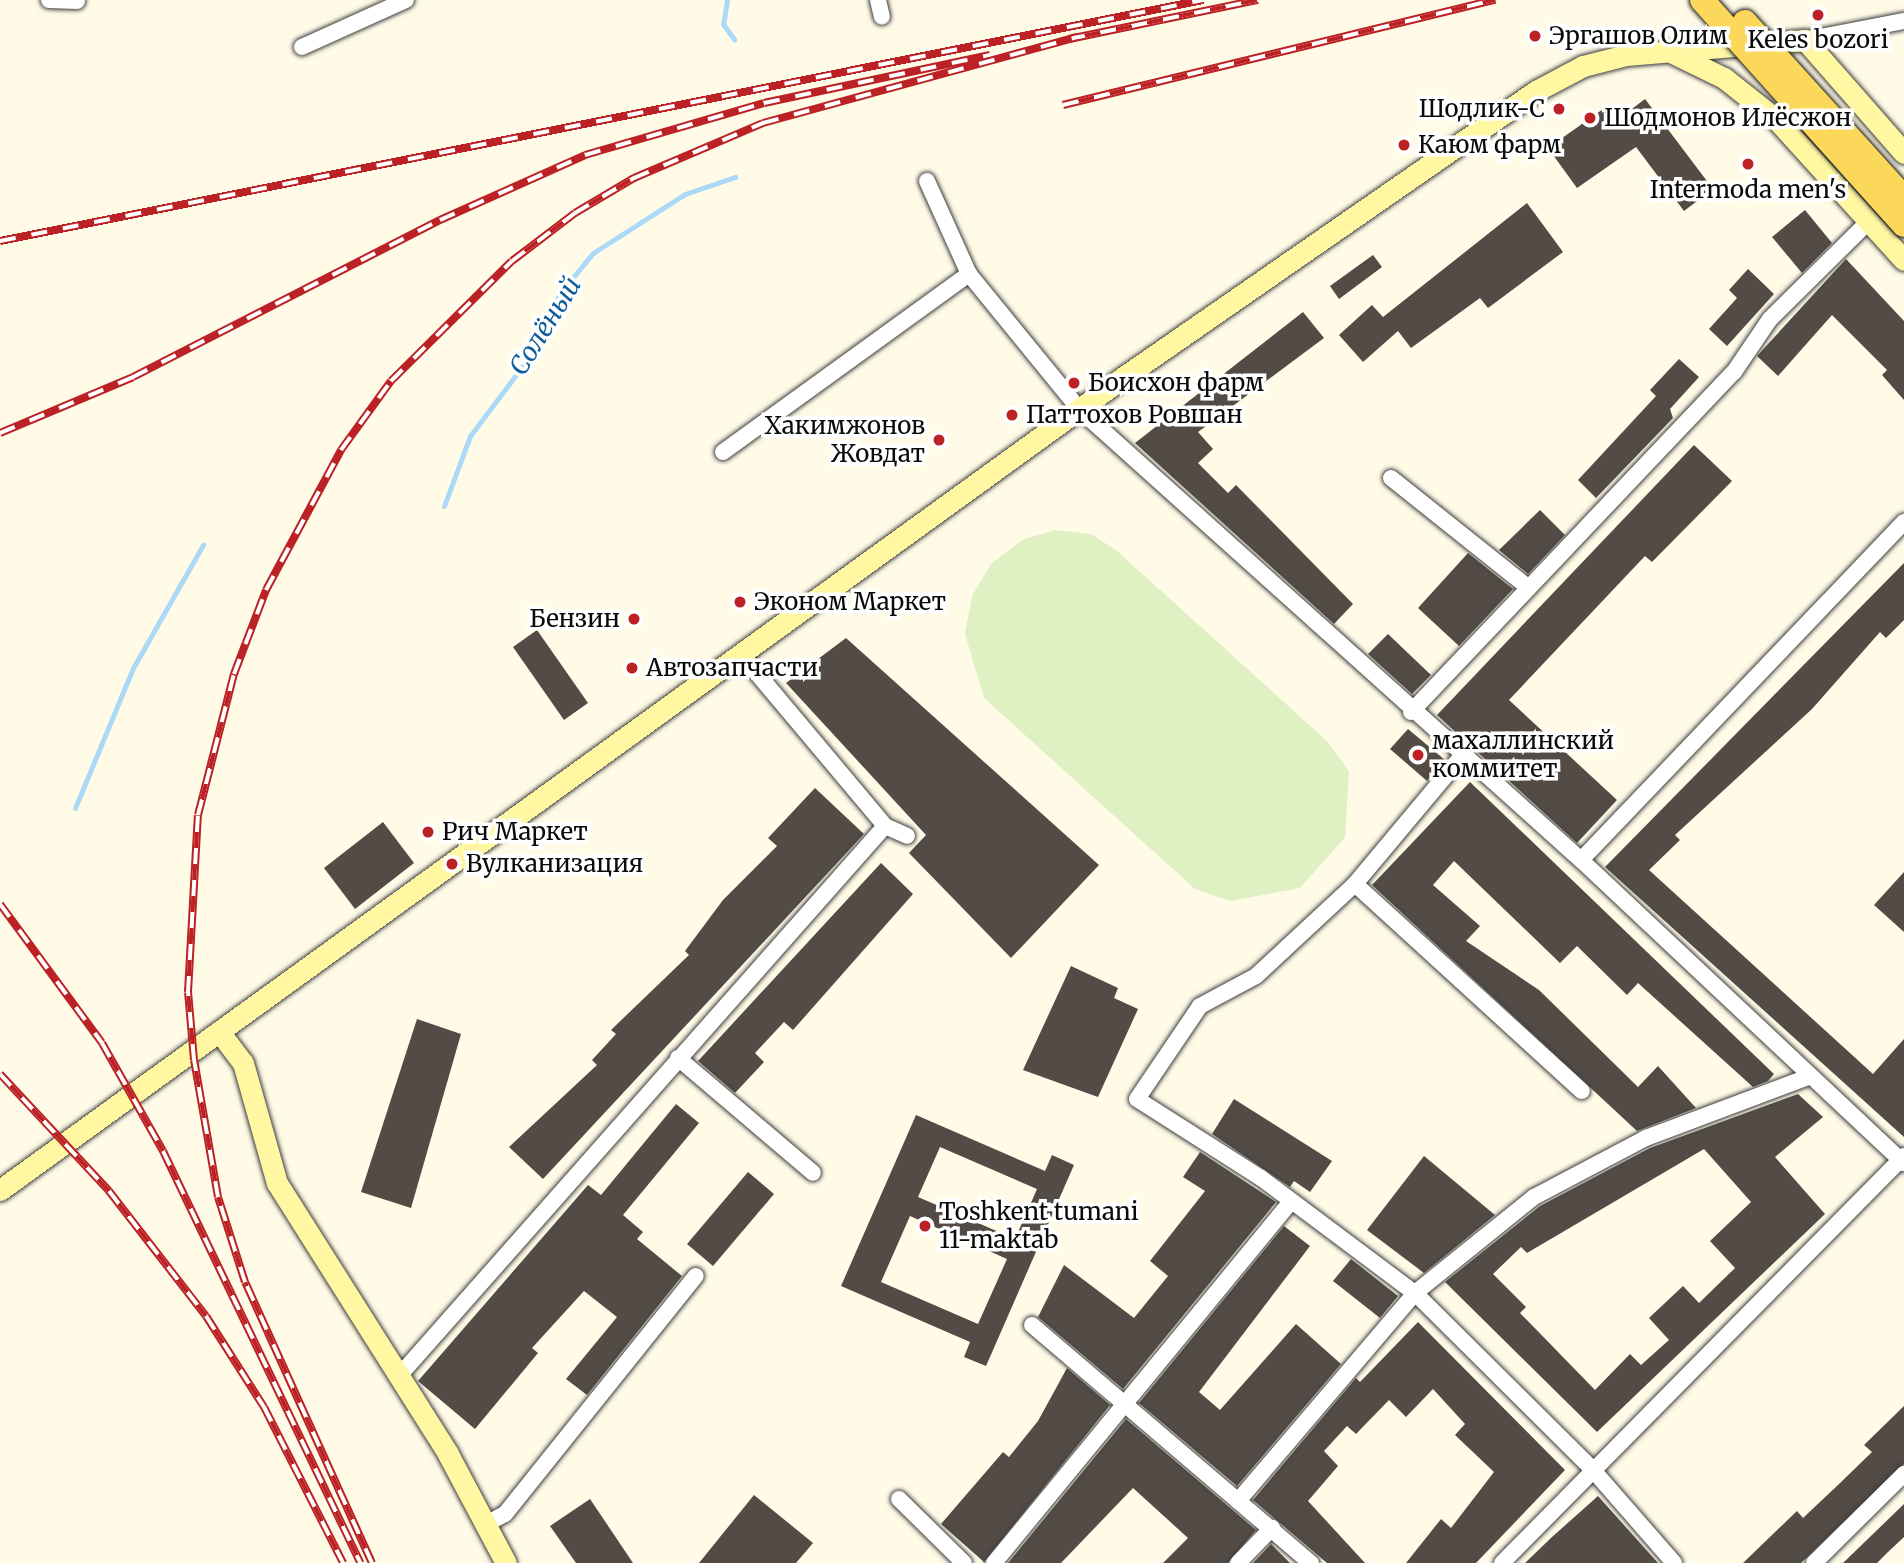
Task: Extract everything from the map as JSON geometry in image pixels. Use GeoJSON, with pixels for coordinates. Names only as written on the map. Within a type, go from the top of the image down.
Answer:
{"type":"FeatureCollection","features":[{"type":"Feature","properties":{"kind":"main road"},"geometry":{"type":"LineString","coordinates":[[1702,0],[1904,225]]}},
{"type":"Feature","properties":{"kind":"main road"},"geometry":{"type":"LineString","coordinates":[[1724,0],[1904,198]]}},
{"type":"Feature","properties":{"kind":"main road"},"geometry":{"type":"LineString","coordinates":[[0,1190],[221,1034],[740,653],[1426,162],[1536,91],[1583,66],[1673,53],[1805,40],[1904,153]]}},
{"type":"Feature","properties":{"kind":"main road"},"geometry":{"type":"LineString","coordinates":[[1673,53],[1724,78],[1776,118],[1904,260]]}},
{"type":"Feature","properties":{"kind":"main road"},"geometry":{"type":"LineString","coordinates":[[221,1034],[243,1063],[276,1183],[399,1376],[506,1563]]}},
{"type":"Feature","properties":{"kind":"street"},"geometry":{"type":"LineString","coordinates":[[49,0],[77,1]]}},
{"type":"Feature","properties":{"kind":"street"},"geometry":{"type":"LineString","coordinates":[[302,47],[406,0]]}},
{"type":"Feature","properties":{"kind":"street"},"geometry":{"type":"LineString","coordinates":[[878,0],[882,17]]}},
{"type":"Feature","properties":{"kind":"street"},"geometry":{"type":"LineString","coordinates":[[1805,40],[1904,22]]}},
{"type":"Feature","properties":{"kind":"street"},"geometry":{"type":"LineString","coordinates":[[927,181],[969,274],[1080,410],[1411,712],[1581,860],[1808,1077],[1903,1160],[1502,1563]]}},
{"type":"Feature","properties":{"kind":"street"},"geometry":{"type":"LineString","coordinates":[[1411,712],[1734,372],[1770,319],[1869,221]]}},
{"type":"Feature","properties":{"kind":"street"},"geometry":{"type":"LineString","coordinates":[[723,452],[969,274]]}},
{"type":"Feature","properties":{"kind":"street"},"geometry":{"type":"LineString","coordinates":[[1391,478],[1529,588]]}},
{"type":"Feature","properties":{"kind":"street"},"geometry":{"type":"LineString","coordinates":[[1581,860],[1904,522]]}},
{"type":"Feature","properties":{"kind":"street"},"geometry":{"type":"LineString","coordinates":[[740,653],[885,826],[907,836]]}},
{"type":"Feature","properties":{"kind":"street"},"geometry":{"type":"LineString","coordinates":[[1462,757],[1355,884],[1256,976],[1200,1006],[1137,1099],[1291,1201],[1415,1293],[1593,1470],[1674,1563]]}},
{"type":"Feature","properties":{"kind":"street"},"geometry":{"type":"LineString","coordinates":[[399,1376],[885,826]]}},
{"type":"Feature","properties":{"kind":"street"},"geometry":{"type":"LineString","coordinates":[[1355,884],[1582,1091]]}},
{"type":"Feature","properties":{"kind":"street"},"geometry":{"type":"LineString","coordinates":[[678,1058],[813,1173]]}},
{"type":"Feature","properties":{"kind":"street"},"geometry":{"type":"LineString","coordinates":[[1238,1501],[1415,1293],[1534,1197],[1646,1138],[1808,1077]]}},
{"type":"Feature","properties":{"kind":"street"},"geometry":{"type":"LineString","coordinates":[[994,1563],[1129,1402],[1291,1201]]}},
{"type":"Feature","properties":{"kind":"street"},"geometry":{"type":"LineString","coordinates":[[486,1524],[505,1514],[696,1276]]}},
{"type":"Feature","properties":{"kind":"street"},"geometry":{"type":"LineString","coordinates":[[1032,1325],[1129,1402],[1311,1563]]}},
{"type":"Feature","properties":{"kind":"street"},"geometry":{"type":"LineString","coordinates":[[1814,1563],[1904,1474]]}},
{"type":"Feature","properties":{"kind":"street"},"geometry":{"type":"LineString","coordinates":[[899,1499],[964,1563]]}},
{"type":"Feature","properties":{"kind":"street"},"geometry":{"type":"LineString","coordinates":[[1238,1563],[1272,1528]]}},
{"type":"Feature","properties":{"kind":"green space"},"geometry":{"type":"Polygon","coordinates":[[[1055,530],[1091,534],[1117,551],[1328,742],[1349,771],[1345,837],[1300,888],[1230,901],[1195,889],[984,698],[965,634],[972,596],[991,564],[1022,540],[1055,530]]]}},
{"type":"Feature","properties":{"kind":"building"},"geometry":{"type":"Polygon","coordinates":[[[1645,99],[1713,189],[1684,211],[1636,147],[1577,188],[1548,148],[1606,107],[1616,121],[1645,99]]]}},
{"type":"Feature","properties":{"kind":"building"},"geometry":{"type":"Polygon","coordinates":[[[1527,203],[1563,252],[1488,308],[1480,298],[1411,348],[1398,331],[1363,362],[1339,335],[1372,305],[1383,317],[1527,203]]]}},
{"type":"Feature","properties":{"kind":"building"},"geometry":{"type":"Polygon","coordinates":[[[1805,210],[1832,243],[1802,273],[1772,237],[1805,210]]]}},
{"type":"Feature","properties":{"kind":"building"},"geometry":{"type":"Polygon","coordinates":[[[1373,255],[1382,267],[1339,299],[1330,286],[1373,255]]]}},
{"type":"Feature","properties":{"kind":"building"},"geometry":{"type":"Polygon","coordinates":[[[1846,259],[1904,321],[1904,400],[1882,375],[1887,370],[1832,315],[1778,376],[1757,356],[1846,259]]]}},
{"type":"Feature","properties":{"kind":"building"},"geometry":{"type":"Polygon","coordinates":[[[1748,269],[1774,294],[1727,346],[1709,329],[1737,298],[1729,290],[1748,269]]]}},
{"type":"Feature","properties":{"kind":"building"},"geometry":{"type":"Polygon","coordinates":[[[1303,312],[1324,338],[1198,432],[1213,449],[1198,463],[1228,493],[1236,485],[1353,604],[1334,624],[1135,443],[1303,312]]]}},
{"type":"Feature","properties":{"kind":"building"},"geometry":{"type":"Polygon","coordinates":[[[1679,359],[1699,377],[1670,409],[1673,418],[1596,498],[1578,480],[1656,396],[1650,390],[1679,359]]]}},
{"type":"Feature","properties":{"kind":"building"},"geometry":{"type":"Polygon","coordinates":[[[1694,445],[1732,481],[1652,562],[1645,556],[1509,700],[1617,800],[1577,843],[1437,715],[1694,445]]]}},
{"type":"Feature","properties":{"kind":"building"},"geometry":{"type":"Polygon","coordinates":[[[1540,510],[1565,535],[1528,574],[1499,550],[1540,510]]]}},
{"type":"Feature","properties":{"kind":"building"},"geometry":{"type":"Polygon","coordinates":[[[1468,553],[1513,589],[1459,646],[1418,608],[1468,553]]]}},
{"type":"Feature","properties":{"kind":"building"},"geometry":{"type":"Polygon","coordinates":[[[1904,563],[1904,620],[1886,638],[1880,632],[1812,709],[1675,835],[1680,840],[1649,870],[1873,1074],[1904,1039],[1904,1137],[1605,867],[1904,563]]]}},
{"type":"Feature","properties":{"kind":"building"},"geometry":{"type":"Polygon","coordinates":[[[537,630],[588,703],[564,720],[513,647],[537,630]]]}},
{"type":"Feature","properties":{"kind":"building"},"geometry":{"type":"Polygon","coordinates":[[[1388,634],[1431,675],[1412,694],[1368,654],[1388,634]]]}},
{"type":"Feature","properties":{"kind":"building"},"geometry":{"type":"Polygon","coordinates":[[[846,638],[1099,865],[1011,958],[909,853],[926,835],[786,683],[846,638]]]}},
{"type":"Feature","properties":{"kind":"building","name":"махаллинский коммитет"},"geometry":{"type":"Polygon","coordinates":[[[1408,729],[1445,760],[1427,781],[1390,749],[1408,729]]]}},
{"type":"Feature","properties":{"kind":"building"},"geometry":{"type":"Polygon","coordinates":[[[1470,782],[1774,1074],[1768,1081],[1753,1087],[1638,983],[1627,995],[1577,946],[1560,963],[1454,861],[1433,885],[1480,926],[1466,941],[1539,990],[1638,1087],[1658,1066],[1696,1108],[1637,1131],[1372,885],[1470,782]]]}},
{"type":"Feature","properties":{"kind":"building"},"geometry":{"type":"Polygon","coordinates":[[[815,788],[864,834],[543,1179],[509,1147],[597,1065],[592,1060],[616,1034],[611,1030],[689,955],[685,951],[723,900],[777,846],[768,838],[815,788]]]}},
{"type":"Feature","properties":{"kind":"building"},"geometry":{"type":"Polygon","coordinates":[[[383,822],[414,863],[355,909],[324,868],[383,822]]]}},
{"type":"Feature","properties":{"kind":"building"},"geometry":{"type":"Polygon","coordinates":[[[881,863],[913,894],[793,1030],[784,1022],[755,1053],[764,1062],[735,1093],[698,1061],[881,863]]]}},
{"type":"Feature","properties":{"kind":"building"},"geometry":{"type":"Polygon","coordinates":[[[1904,872],[1904,932],[1874,905],[1904,872]]]}},
{"type":"Feature","properties":{"kind":"building"},"geometry":{"type":"Polygon","coordinates":[[[1071,966],[1118,988],[1114,998],[1138,1009],[1098,1097],[1023,1070],[1071,966]]]}},
{"type":"Feature","properties":{"kind":"building"},"geometry":{"type":"Polygon","coordinates":[[[417,1019],[461,1034],[411,1208],[361,1192],[417,1019]]]}},
{"type":"Feature","properties":{"kind":"building"},"geometry":{"type":"Polygon","coordinates":[[[1798,1094],[1823,1117],[1775,1157],[1825,1214],[1597,1432],[1445,1282],[1540,1206],[1650,1148],[1798,1094]],[[1704,1149],[1527,1253],[1521,1247],[1493,1274],[1526,1307],[1520,1313],[1595,1390],[1630,1354],[1641,1365],[1669,1340],[1649,1318],[1683,1286],[1699,1303],[1735,1268],[1710,1241],[1751,1202],[1704,1149]]]}},
{"type":"Feature","properties":{"kind":"building"},"geometry":{"type":"Polygon","coordinates":[[[1234,1099],[1332,1161],[1310,1192],[1294,1181],[1290,1187],[1212,1134],[1234,1099]]]}},
{"type":"Feature","properties":{"kind":"building"},"geometry":{"type":"Polygon","coordinates":[[[676,1104],[699,1123],[623,1215],[643,1232],[637,1239],[682,1276],[587,1395],[566,1379],[617,1317],[584,1291],[532,1348],[538,1353],[475,1429],[418,1381],[588,1185],[601,1195],[676,1104]]]}},
{"type":"Feature","properties":{"kind":"building"},"geometry":{"type":"Polygon","coordinates":[[[916,1115],[1045,1171],[1052,1155],[1074,1165],[986,1366],[964,1357],[970,1342],[841,1286],[916,1115]],[[940,1147],[918,1197],[1015,1239],[1037,1189],[940,1147]],[[910,1216],[881,1282],[978,1324],[1007,1259],[910,1216]]]}},
{"type":"Feature","properties":{"kind":"building"},"geometry":{"type":"Polygon","coordinates":[[[1200,1152],[1276,1202],[1123,1389],[1038,1317],[1064,1265],[1134,1318],[1168,1276],[1150,1261],[1205,1191],[1183,1177],[1200,1152]]]}},
{"type":"Feature","properties":{"kind":"building"},"geometry":{"type":"Polygon","coordinates":[[[1424,1156],[1495,1215],[1424,1273],[1367,1230],[1424,1156]]]}},
{"type":"Feature","properties":{"kind":"building"},"geometry":{"type":"Polygon","coordinates":[[[748,1172],[774,1194],[713,1266],[687,1244],[748,1172]]]}},
{"type":"Feature","properties":{"kind":"building"},"geometry":{"type":"Polygon","coordinates":[[[1284,1226],[1310,1246],[1199,1392],[1220,1410],[1296,1324],[1341,1364],[1237,1486],[1139,1403],[1284,1226]]]}},
{"type":"Feature","properties":{"kind":"building"},"geometry":{"type":"Polygon","coordinates":[[[1351,1259],[1398,1296],[1380,1318],[1333,1281],[1351,1259]]]}},
{"type":"Feature","properties":{"kind":"building"},"geometry":{"type":"Polygon","coordinates":[[[1418,1322],[1565,1470],[1476,1563],[1406,1563],[1441,1519],[1451,1528],[1494,1472],[1455,1435],[1465,1424],[1433,1389],[1406,1417],[1389,1400],[1356,1434],[1347,1426],[1324,1451],[1338,1466],[1308,1501],[1365,1563],[1327,1563],[1253,1500],[1356,1378],[1360,1382],[1418,1322]]]}},
{"type":"Feature","properties":{"kind":"building"},"geometry":{"type":"Polygon","coordinates":[[[1067,1368],[1110,1405],[984,1562],[941,1524],[1003,1452],[1009,1457],[1038,1421],[1067,1368]]]}},
{"type":"Feature","properties":{"kind":"building"},"geometry":{"type":"Polygon","coordinates":[[[1904,1406],[1904,1464],[1801,1563],[1743,1563],[1797,1511],[1803,1518],[1872,1452],[1864,1445],[1904,1406]]]}},
{"type":"Feature","properties":{"kind":"building"},"geometry":{"type":"Polygon","coordinates":[[[1126,1419],[1256,1530],[1228,1563],[1163,1563],[1188,1538],[1133,1488],[1061,1563],[1008,1563],[1126,1419]]]}},
{"type":"Feature","properties":{"kind":"building"},"geometry":{"type":"Polygon","coordinates":[[[754,1495],[813,1543],[796,1563],[699,1563],[754,1495]]]}},
{"type":"Feature","properties":{"kind":"building"},"geometry":{"type":"Polygon","coordinates":[[[1598,1496],[1658,1563],[1525,1563],[1552,1537],[1598,1496]]]}},
{"type":"Feature","properties":{"kind":"building"},"geometry":{"type":"Polygon","coordinates":[[[590,1499],[633,1563],[576,1563],[550,1526],[590,1499]]]}},
{"type":"Feature","properties":{"kind":"building"},"geometry":{"type":"Polygon","coordinates":[[[1904,1504],[1904,1537],[1877,1563],[1843,1563],[1904,1504]]]}},
{"type":"Feature","properties":{"kind":"building"},"geometry":{"type":"Polygon","coordinates":[[[1271,1544],[1290,1563],[1253,1563],[1271,1544]]]}},
{"type":"Feature","properties":{"kind":"waterway","name":"Солёный"},"geometry":{"type":"LineString","coordinates":[[727,0],[723,24],[734,39]]}},
{"type":"Feature","properties":{"kind":"waterway","name":"Солёный"},"geometry":{"type":"LineString","coordinates":[[444,506],[470,436],[536,348],[560,293],[593,253],[685,194],[735,177]]}},
{"type":"Feature","properties":{"kind":"waterway"},"geometry":{"type":"LineString","coordinates":[[75,808],[133,668],[203,545]]}},
{"type":"Feature","properties":{"kind":"railway"},"geometry":{"type":"LineString","coordinates":[[0,241],[1203,0]]}},
{"type":"Feature","properties":{"kind":"railway"},"geometry":{"type":"LineString","coordinates":[[1069,39],[1258,0]]}},
{"type":"Feature","properties":{"kind":"railway"},"geometry":{"type":"LineString","coordinates":[[1063,105],[1495,0]]}},
{"type":"Feature","properties":{"kind":"railway"},"geometry":{"type":"LineString","coordinates":[[372,1563],[245,1282],[218,1197],[194,1060],[188,992],[198,815],[234,674],[266,590],[341,450],[391,381],[512,261],[575,213],[634,178],[763,123],[1077,37]]}},
{"type":"Feature","properties":{"kind":"railway"},"geometry":{"type":"LineString","coordinates":[[0,433],[133,377],[440,220],[585,155],[764,103],[990,55]]}},
{"type":"Feature","properties":{"kind":"railway"},"geometry":{"type":"LineString","coordinates":[[0,904],[102,1043],[163,1151],[360,1563]]}},
{"type":"Feature","properties":{"kind":"railway"},"geometry":{"type":"LineString","coordinates":[[0,1074],[109,1191],[206,1316],[264,1407],[343,1563]]}},
{"type":"Feature","properties":{"kind":"place","name":"Keles bozori"},"geometry":{"type":"Point","coordinates":[1818,15]}},
{"type":"Feature","properties":{"kind":"place","name":"Эргашов Олим"},"geometry":{"type":"Point","coordinates":[1535,36]}},
{"type":"Feature","properties":{"kind":"place","name":"Шодлик-С"},"geometry":{"type":"Point","coordinates":[1559,109]}},
{"type":"Feature","properties":{"kind":"place","name":"Шодмонов Илёсжон"},"geometry":{"type":"Point","coordinates":[1590,118]}},
{"type":"Feature","properties":{"kind":"place","name":"Каюм фарм"},"geometry":{"type":"Point","coordinates":[1404,145]}},
{"type":"Feature","properties":{"kind":"place","name":"Intermoda men's"},"geometry":{"type":"Point","coordinates":[1748,164]}},
{"type":"Feature","properties":{"kind":"place","name":"Боисхон фарм"},"geometry":{"type":"Point","coordinates":[1074,383]}},
{"type":"Feature","properties":{"kind":"place","name":"Паттохов Ровшан"},"geometry":{"type":"Point","coordinates":[1012,415]}},
{"type":"Feature","properties":{"kind":"place","name":"Хакимжонов Жовдат"},"geometry":{"type":"Point","coordinates":[939,440]}},
{"type":"Feature","properties":{"kind":"place","name":"Эконом Маркет"},"geometry":{"type":"Point","coordinates":[740,602]}},
{"type":"Feature","properties":{"kind":"place","name":"Бензин"},"geometry":{"type":"Point","coordinates":[634,619]}},
{"type":"Feature","properties":{"kind":"place","name":"Автозапчасти"},"geometry":{"type":"Point","coordinates":[632,668]}},
{"type":"Feature","properties":{"kind":"place","name":"махаллинский коммитет"},"geometry":{"type":"Point","coordinates":[1418,755]}},
{"type":"Feature","properties":{"kind":"place","name":"Рич Маркет"},"geometry":{"type":"Point","coordinates":[428,832]}},
{"type":"Feature","properties":{"kind":"place","name":"Вулканизация"},"geometry":{"type":"Point","coordinates":[452,864]}},
{"type":"Feature","properties":{"kind":"place","name":"Toshkent tumani 11-maktab"},"geometry":{"type":"Point","coordinates":[925,1226]}}]}
